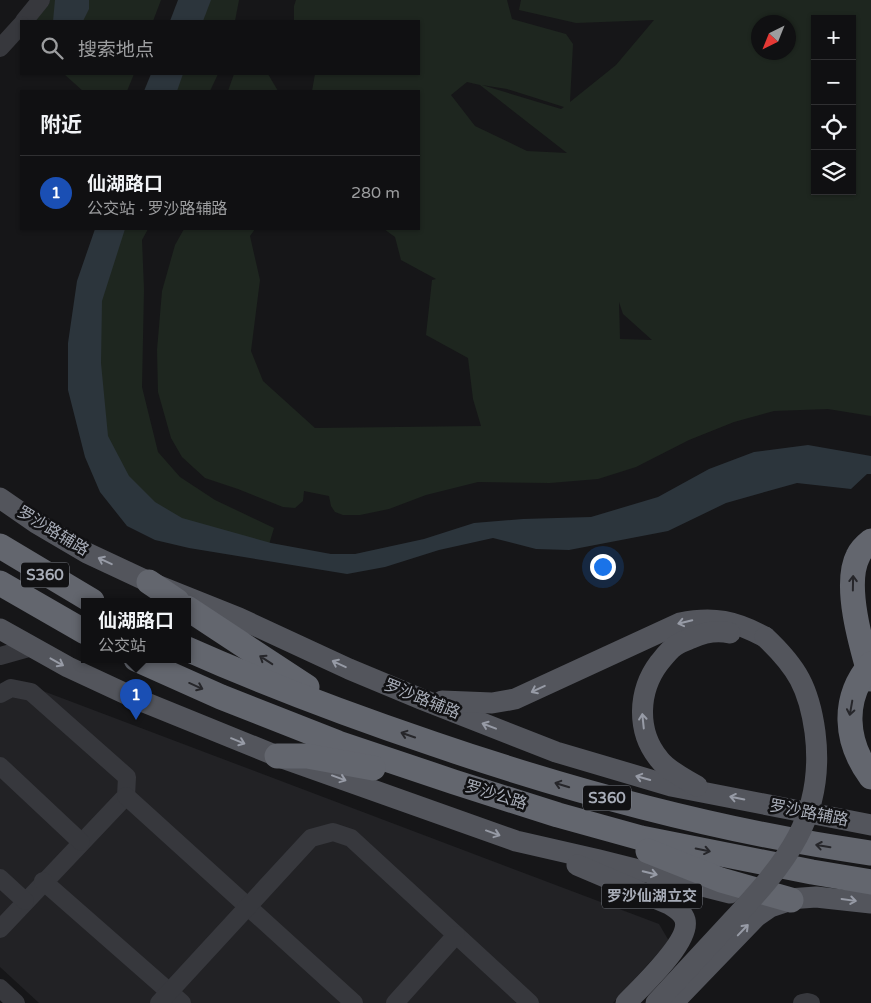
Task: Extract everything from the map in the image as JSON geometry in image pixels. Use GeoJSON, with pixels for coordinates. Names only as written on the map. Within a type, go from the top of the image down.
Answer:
{"type":"FeatureCollection","features":[{"type":"Feature","properties":{"kind":"highway"},"geometry":{"type":"LineString","coordinates":[[871,541],[863,548],[854,566],[854,601],[858,630],[871,679]]}},
{"type":"Feature","properties":{"kind":"highway","name":"S360"},"geometry":{"type":"LineString","coordinates":[[0,546],[87,598]]}},
{"type":"Feature","properties":{"kind":"highway"},"geometry":{"type":"LineString","coordinates":[[149,582],[173,598]]}},
{"type":"Feature","properties":{"kind":"highway","name":"S360"},"geometry":{"type":"LineString","coordinates":[[0,583],[81,630]]}},
{"type":"Feature","properties":{"kind":"highway"},"geometry":{"type":"LineString","coordinates":[[191,611],[351,716]]}},
{"type":"Feature","properties":{"kind":"highway","name":"罗沙公路"},"geometry":{"type":"LineString","coordinates":[[191,651],[351,716],[568,787],[726,827],[809,844],[871,853]]}},
{"type":"Feature","properties":{"kind":"highway","name":"罗沙公路"},"geometry":{"type":"LineString","coordinates":[[145,663],[221,697],[338,743],[558,815],[641,838],[871,882]]}},
{"type":"Feature","properties":{"kind":"highway"},"geometry":{"type":"LineString","coordinates":[[871,664],[860,680],[850,718],[856,755],[871,777]]}},
{"type":"Feature","properties":{"kind":"highway"},"geometry":{"type":"LineString","coordinates":[[277,756],[306,756],[454,782]]}},
{"type":"Feature","properties":{"kind":"highway"},"geometry":{"type":"LineString","coordinates":[[558,815],[721,880],[791,900]]}},
{"type":"Feature","properties":{"kind":"main road","name":"罗沙路辅路"},"geometry":{"type":"LineString","coordinates":[[0,498],[36,523],[87,553],[149,582],[189,598]]}},
{"type":"Feature","properties":{"kind":"main road","name":"罗沙路辅路"},"geometry":{"type":"LineString","coordinates":[[191,599],[239,618],[421,700],[556,752],[671,786],[871,825]]}},
{"type":"Feature","properties":{"kind":"main road"},"geometry":{"type":"LineString","coordinates":[[421,700],[492,703],[515,699],[680,623],[698,619],[726,620],[746,627],[762,641],[783,654],[796,670],[807,694],[817,746],[814,792],[810,810],[802,830],[770,879],[656,1003]]}},
{"type":"Feature","properties":{"kind":"main road"},"geometry":{"type":"LineString","coordinates":[[0,628],[68,667],[140,700],[277,756],[516,841],[762,901],[816,897],[871,902]]}},
{"type":"Feature","properties":{"kind":"main road"},"geometry":{"type":"LineString","coordinates":[[644,1003],[763,871],[792,826],[799,808],[806,769],[806,747],[798,697],[788,676],[762,641],[724,632],[706,632],[675,645],[652,673],[647,683],[642,712],[643,728],[659,760],[674,772],[708,792]]}},
{"type":"Feature","properties":{"kind":"main road","name":"罗沙仙湖立交"},"geometry":{"type":"LineString","coordinates":[[516,841],[650,895],[680,910],[685,919],[685,929],[674,950],[626,1003]]}},
{"type":"Feature","properties":{"kind":"main road"},"geometry":{"type":"LineString","coordinates":[[673,1003],[757,916],[770,907],[791,900]]}},
{"type":"Feature","properties":{"kind":"main road"},"geometry":{"type":"LineString","coordinates":[[674,950],[692,936],[700,936],[708,941],[713,950],[701,974]]}},
{"type":"Feature","properties":{"kind":"street"},"geometry":{"type":"LineString","coordinates":[[25,20],[41,0]]}},
{"type":"Feature","properties":{"kind":"street"},"geometry":{"type":"LineString","coordinates":[[0,48],[20,26]]}},
{"type":"Feature","properties":{"kind":"street"},"geometry":{"type":"LineString","coordinates":[[0,656],[32,648]]}},
{"type":"Feature","properties":{"kind":"street"},"geometry":{"type":"LineString","coordinates":[[0,694],[12,688],[31,692],[127,777],[126,796],[0,928]]}},
{"type":"Feature","properties":{"kind":"street"},"geometry":{"type":"LineString","coordinates":[[0,766],[81,842]]}},
{"type":"Feature","properties":{"kind":"street"},"geometry":{"type":"LineString","coordinates":[[126,796],[354,1003]]}},
{"type":"Feature","properties":{"kind":"street"},"geometry":{"type":"LineString","coordinates":[[43,881],[170,999],[248,907],[311,838],[333,832],[351,838],[530,1003]]}},
{"type":"Feature","properties":{"kind":"street"},"geometry":{"type":"LineString","coordinates":[[0,878],[25,900]]}},
{"type":"Feature","properties":{"kind":"street"},"geometry":{"type":"LineString","coordinates":[[395,1003],[456,935]]}},
{"type":"Feature","properties":{"kind":"street"},"geometry":{"type":"LineString","coordinates":[[0,988],[16,1003]]}},
{"type":"Feature","properties":{"kind":"street"},"geometry":{"type":"LineString","coordinates":[[802,1003],[811,1003]]}},
{"type":"Feature","properties":{"kind":"shaded area"},"geometry":{"type":"Polygon","coordinates":[[[50,0],[161,0],[153,20],[36,20],[50,0]]]}},
{"type":"Feature","properties":{"kind":"shaded area"},"geometry":{"type":"Polygon","coordinates":[[[55,0],[89,0],[89,9],[84,20],[53,20],[55,0]]]}},
{"type":"Feature","properties":{"kind":"shaded area"},"geometry":{"type":"Polygon","coordinates":[[[178,0],[211,0],[203,20],[170,20],[178,0]]]}},
{"type":"Feature","properties":{"kind":"shaded area"},"geometry":{"type":"Polygon","coordinates":[[[198,0],[239,0],[235,20],[189,20],[198,0]]]}},
{"type":"Feature","properties":{"kind":"shaded area"},"geometry":{"type":"Polygon","coordinates":[[[296,0],[507,0],[512,19],[566,34],[573,44],[570,102],[616,65],[654,20],[576,23],[519,10],[521,0],[871,0],[871,416],[828,409],[774,411],[734,422],[689,440],[636,467],[598,479],[550,483],[478,482],[426,495],[389,509],[360,515],[343,515],[335,512],[331,506],[329,496],[304,491],[303,501],[295,508],[283,507],[205,478],[182,457],[171,438],[158,392],[157,350],[162,291],[175,245],[183,230],[254,230],[250,236],[260,280],[251,351],[263,381],[315,428],[481,426],[473,399],[468,358],[426,335],[432,280],[436,279],[401,260],[395,237],[385,230],[420,230],[420,90],[312,90],[315,75],[420,75],[420,20],[294,20],[294,6],[296,0]],[[467,82],[451,95],[475,126],[527,151],[567,153],[480,85],[467,82]],[[482,85],[561,109],[564,107],[507,89],[482,85]],[[619,302],[620,339],[652,340],[623,314],[619,302]]]}},
{"type":"Feature","properties":{"kind":"shaded area"},"geometry":{"type":"Polygon","coordinates":[[[65,75],[134,75],[127,90],[82,90],[65,75]]]}},
{"type":"Feature","properties":{"kind":"shaded area"},"geometry":{"type":"Polygon","coordinates":[[[151,75],[183,75],[177,90],[144,90],[151,75]]]}},
{"type":"Feature","properties":{"kind":"shaded area"},"geometry":{"type":"Polygon","coordinates":[[[167,75],[218,75],[210,90],[159,90],[167,75]]]}},
{"type":"Feature","properties":{"kind":"shaded area"},"geometry":{"type":"Polygon","coordinates":[[[234,75],[269,75],[277,90],[228,90],[234,75]]]}},
{"type":"Feature","properties":{"kind":"shaded area"},"geometry":{"type":"Polygon","coordinates":[[[95,230],[125,230],[102,301],[101,363],[108,436],[129,476],[155,502],[182,518],[271,543],[331,554],[355,554],[424,539],[474,523],[591,517],[658,497],[709,469],[754,452],[808,445],[871,456],[871,474],[867,474],[851,489],[797,483],[726,503],[668,531],[569,550],[536,549],[493,538],[439,550],[385,567],[347,574],[189,548],[155,540],[127,526],[100,492],[85,457],[68,390],[68,343],[77,281],[95,230]]]}},
{"type":"Feature","properties":{"kind":"shaded area"},"geometry":{"type":"Polygon","coordinates":[[[111,230],[147,230],[142,240],[144,289],[142,387],[158,452],[180,477],[215,500],[274,528],[267,551],[124,504],[93,438],[87,300],[111,230]]]}},
{"type":"Feature","properties":{"kind":"shaded area"},"geometry":{"type":"Polygon","coordinates":[[[14,680],[659,924],[669,941],[613,1003],[39,1003],[0,967],[0,687],[14,680]]]}},
{"type":"Feature","properties":{"kind":"place","name":"仙湖路口"},"geometry":{"type":"Point","coordinates":[136,720]}}]}
